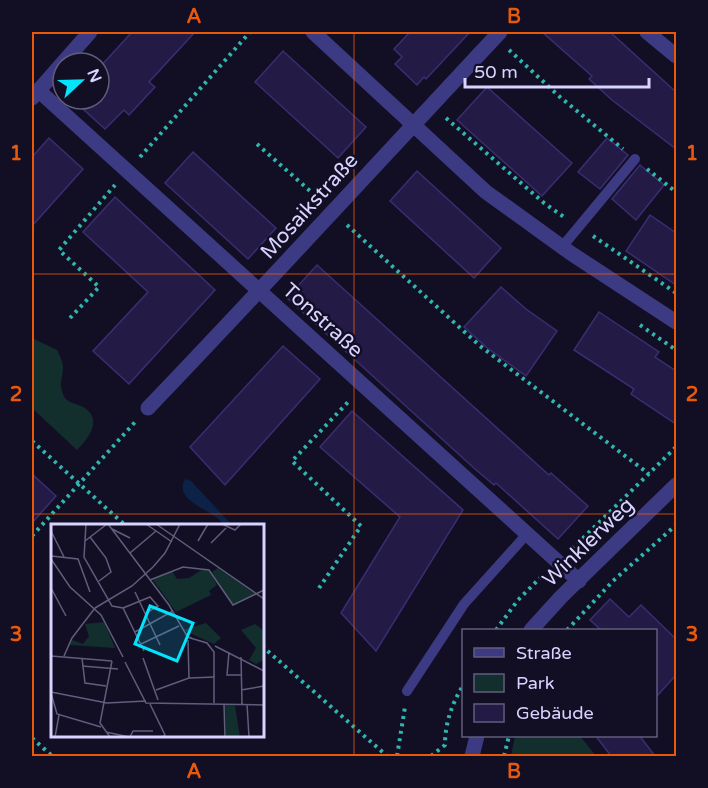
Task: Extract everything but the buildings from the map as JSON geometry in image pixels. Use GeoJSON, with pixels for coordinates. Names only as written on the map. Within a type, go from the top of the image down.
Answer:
{"type":"FeatureCollection","features":[{"type":"Feature","properties":{"kind":"street"},"geometry":{"type":"LineString","coordinates":[[35,94],[90,32]]}},
{"type":"Feature","properties":{"kind":"street"},"geometry":{"type":"LineString","coordinates":[[313,32],[486,192],[562,247],[676,322]]}},
{"type":"Feature","properties":{"kind":"street"},"geometry":{"type":"LineString","coordinates":[[647,32],[676,56]]}},
{"type":"Feature","properties":{"kind":"street","name":"Mosaikstraße"},"geometry":{"type":"LineString","coordinates":[[148,408],[260,291],[498,34]]}},
{"type":"Feature","properties":{"kind":"street","name":"Tonstraße"},"geometry":{"type":"LineString","coordinates":[[35,94],[260,291],[579,581]]}},
{"type":"Feature","properties":{"kind":"street","name":"Winklerweg"},"geometry":{"type":"LineString","coordinates":[[532,629],[561,597],[676,485]]}},
{"type":"Feature","properties":{"kind":"street"},"geometry":{"type":"LineString","coordinates":[[472,756],[477,737]]}},
{"type":"Feature","properties":{"kind":"lane"},"geometry":{"type":"LineString","coordinates":[[562,247],[635,159]]}},
{"type":"Feature","properties":{"kind":"lane"},"geometry":{"type":"LineString","coordinates":[[407,691],[464,604],[527,534]]}},
{"type":"Feature","properties":{"kind":"path"},"geometry":{"type":"LineString","coordinates":[[498,34],[560,97],[676,192]]}},
{"type":"Feature","properties":{"kind":"path"},"geometry":{"type":"LineString","coordinates":[[432,105],[544,203],[676,293]]}},
{"type":"Feature","properties":{"kind":"path"},"geometry":{"type":"LineString","coordinates":[[257,144],[480,346],[649,474]]}},
{"type":"Feature","properties":{"kind":"path"},"geometry":{"type":"LineString","coordinates":[[320,588],[361,526],[291,461],[364,386]]}},
{"type":"Feature","properties":{"kind":"path"},"geometry":{"type":"LineString","coordinates":[[32,536],[148,408]]}},
{"type":"Feature","properties":{"kind":"path"},"geometry":{"type":"LineString","coordinates":[[32,441],[125,524]]}},
{"type":"Feature","properties":{"kind":"path"},"geometry":{"type":"LineString","coordinates":[[497,629],[518,600],[676,447]]}},
{"type":"Feature","properties":{"kind":"path"},"geometry":{"type":"LineString","coordinates":[[568,629],[613,581],[676,525]]}},
{"type":"Feature","properties":{"kind":"path"},"geometry":{"type":"LineString","coordinates":[[264,648],[387,756]]}},
{"type":"Feature","properties":{"kind":"path"},"geometry":{"type":"LineString","coordinates":[[431,756],[445,746],[445,730],[455,698],[462,687]]}},
{"type":"Feature","properties":{"kind":"path"},"geometry":{"type":"LineString","coordinates":[[397,756],[407,691]]}},
{"type":"Feature","properties":{"kind":"path"},"geometry":{"type":"LineString","coordinates":[[504,756],[509,737]]}},
{"type":"Feature","properties":{"kind":"path"},"geometry":{"type":"LineString","coordinates":[[32,738],[52,756]]}},
{"type":"Feature","properties":{"kind":"green space"},"geometry":{"type":"Polygon","coordinates":[[[32,338],[57,350],[63,366],[61,385],[63,395],[83,407],[92,417],[92,429],[77,450],[32,408],[32,338]]]}},
{"type":"Feature","properties":{"kind":"green space"},"geometry":{"type":"Polygon","coordinates":[[[515,737],[581,737],[596,756],[511,756],[515,737]]]}},
{"type":"Feature","properties":{"kind":"water"},"geometry":{"type":"Polygon","coordinates":[[[185,479],[191,481],[231,524],[224,524],[191,501],[183,492],[185,479]]]}}]}
